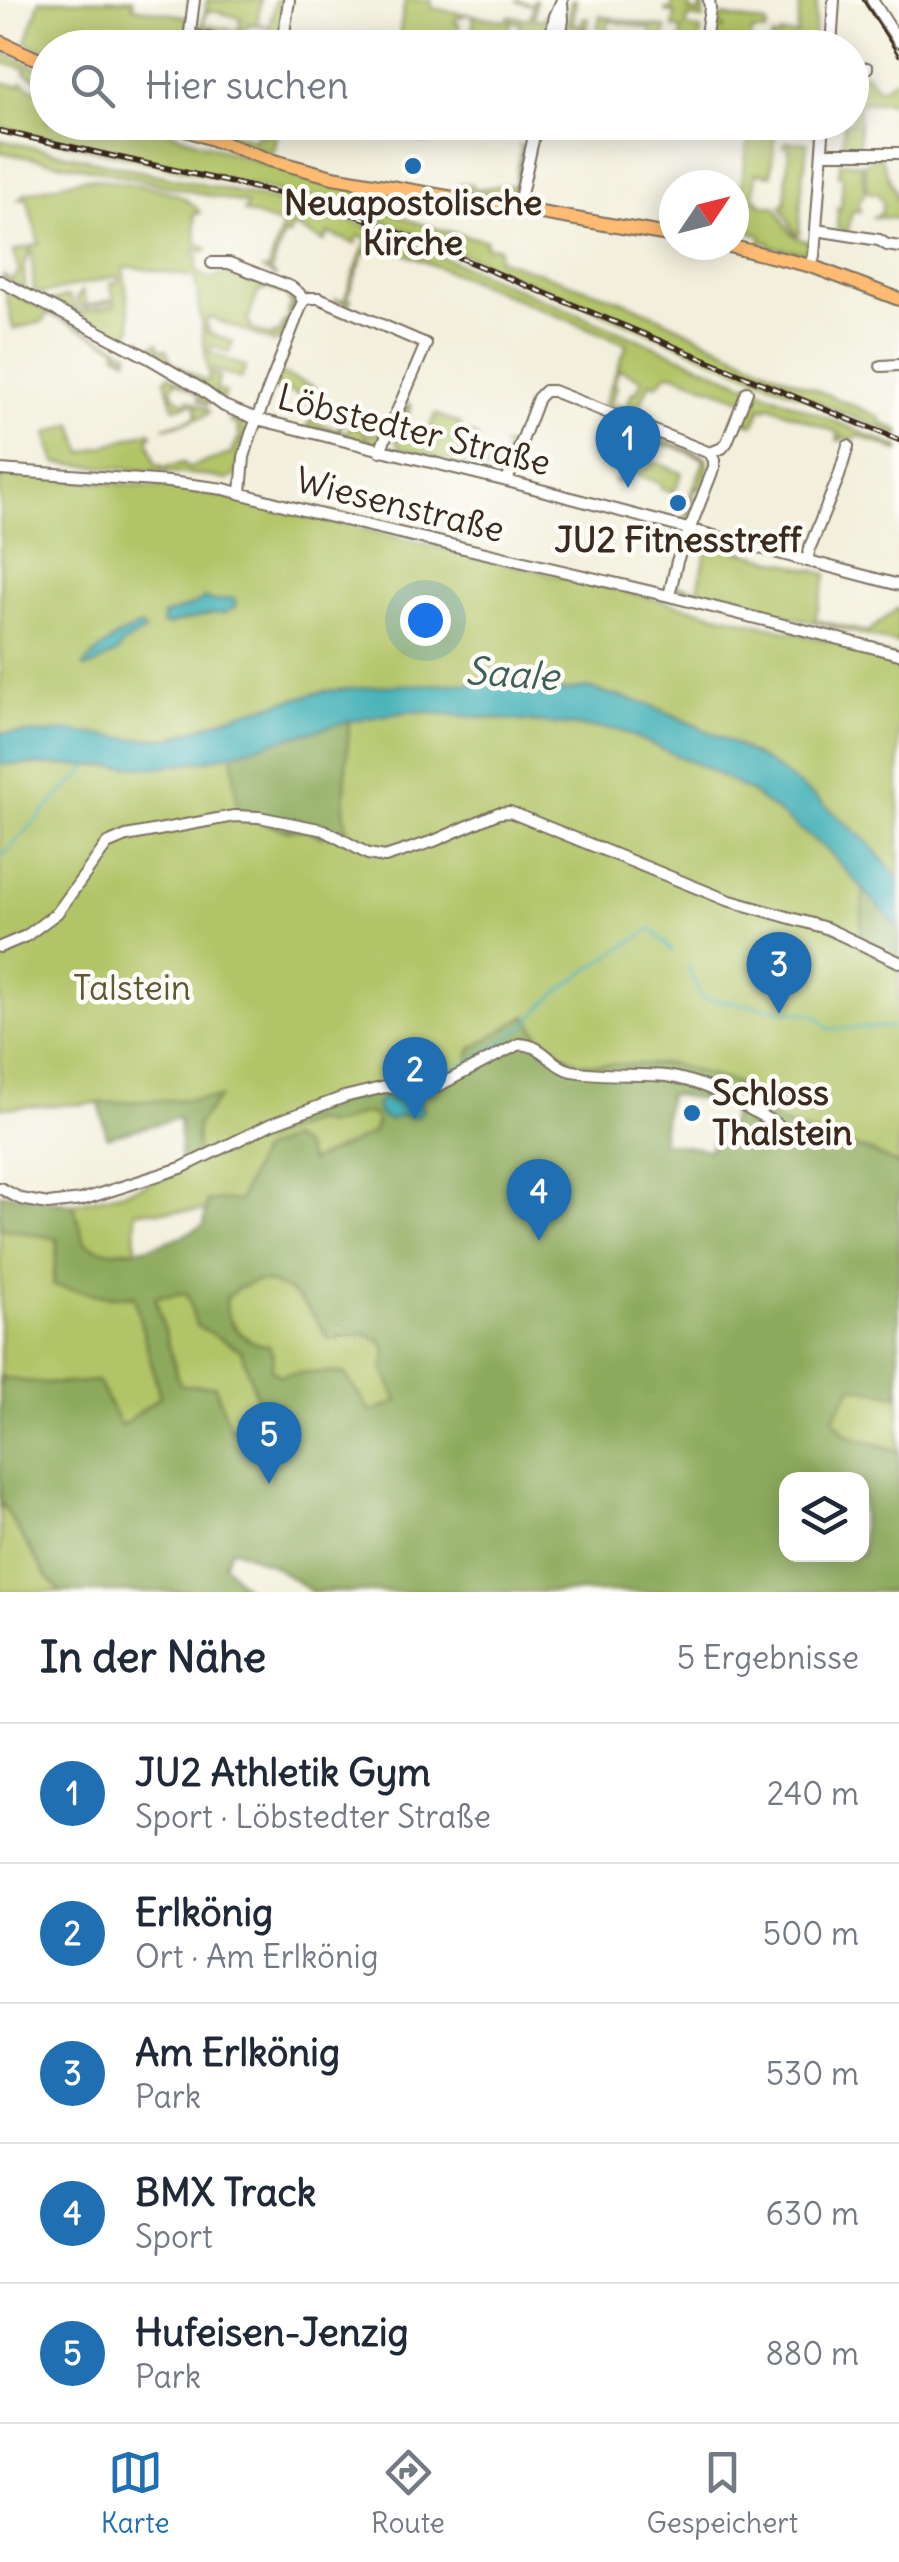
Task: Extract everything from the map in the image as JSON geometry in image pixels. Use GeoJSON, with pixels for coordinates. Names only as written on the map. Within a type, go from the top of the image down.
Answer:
{"type":"FeatureCollection","features":[{"type":"Feature","properties":{"kind":"main road"},"geometry":{"type":"LineString","coordinates":[[0,42],[30,56]]}},
{"type":"Feature","properties":{"kind":"main road"},"geometry":{"type":"LineString","coordinates":[[210,140],[312,172],[659,233]]}},
{"type":"Feature","properties":{"kind":"main road"},"geometry":{"type":"LineString","coordinates":[[749,251],[811,266],[899,299]]}},
{"type":"Feature","properties":{"kind":"street"},"geometry":{"type":"LineString","coordinates":[[190,30],[194,0]]}},
{"type":"Feature","properties":{"kind":"street"},"geometry":{"type":"LineString","coordinates":[[285,30],[289,0]]}},
{"type":"Feature","properties":{"kind":"street"},"geometry":{"type":"LineString","coordinates":[[551,30],[562,0]]}},
{"type":"Feature","properties":{"kind":"street"},"geometry":{"type":"LineString","coordinates":[[561,30],[562,0]]}},
{"type":"Feature","properties":{"kind":"street"},"geometry":{"type":"LineString","coordinates":[[707,30],[709,0]]}},
{"type":"Feature","properties":{"kind":"street"},"geometry":{"type":"LineString","coordinates":[[832,30],[834,0]]}},
{"type":"Feature","properties":{"kind":"street"},"geometry":{"type":"LineString","coordinates":[[872,0],[899,42]]}},
{"type":"Feature","properties":{"kind":"street"},"geometry":{"type":"LineString","coordinates":[[518,208],[532,140]]}},
{"type":"Feature","properties":{"kind":"street"},"geometry":{"type":"LineString","coordinates":[[811,266],[823,140]]}},
{"type":"Feature","properties":{"kind":"street"},"geometry":{"type":"LineString","coordinates":[[822,153],[899,153]]}},
{"type":"Feature","properties":{"kind":"street"},"geometry":{"type":"LineString","coordinates":[[816,230],[899,247]]}},
{"type":"Feature","properties":{"kind":"street"},"geometry":{"type":"LineString","coordinates":[[212,264],[229,263],[291,287],[304,301]]}},
{"type":"Feature","properties":{"kind":"street","name":"Löbstedter Straße"},"geometry":{"type":"LineString","coordinates":[[0,281],[186,379],[224,406],[256,419],[507,481],[899,586]]}},
{"type":"Feature","properties":{"kind":"street"},"geometry":{"type":"LineString","coordinates":[[241,493],[244,456],[256,419],[304,301],[310,298],[319,298],[426,344],[380,451]]}},
{"type":"Feature","properties":{"kind":"street"},"geometry":{"type":"LineString","coordinates":[[881,366],[899,365]]}},
{"type":"Feature","properties":{"kind":"street"},"geometry":{"type":"LineString","coordinates":[[507,481],[538,398],[545,392],[553,391],[710,453],[714,467],[677,561],[669,596]]}},
{"type":"Feature","properties":{"kind":"street"},"geometry":{"type":"LineString","coordinates":[[710,453],[728,442],[747,392]]}},
{"type":"Feature","properties":{"kind":"street"},"geometry":{"type":"LineString","coordinates":[[807,561],[848,446]]}},
{"type":"Feature","properties":{"kind":"street","name":"Wiesenstraße"},"geometry":{"type":"LineString","coordinates":[[0,470],[169,482],[241,493],[899,654]]}},
{"type":"Feature","properties":{"kind":"street"},"geometry":{"type":"LineString","coordinates":[[0,947],[26,936],[57,913],[107,844],[126,836],[234,816],[259,817],[324,830],[368,854],[385,856],[434,841],[498,813],[510,812],[727,900],[826,928],[899,962]]}},
{"type":"Feature","properties":{"kind":"street"},"geometry":{"type":"LineString","coordinates":[[0,1188],[21,1199],[48,1204],[82,1200],[180,1168],[271,1124],[344,1097],[386,1088],[434,1088],[518,1044],[531,1044],[569,1071],[687,1080],[715,1089],[780,1126]]}},
{"type":"Feature","properties":{"kind":"green space"},"geometry":{"type":"Polygon","coordinates":[[[40,0],[133,0],[133,7],[190,17],[188,30],[30,30],[40,0]]]}},
{"type":"Feature","properties":{"kind":"green space"},"geometry":{"type":"Polygon","coordinates":[[[207,0],[261,0],[257,24],[270,27],[275,0],[284,0],[279,30],[248,24],[247,29],[238,30],[241,18],[212,11],[206,12],[204,25],[232,30],[197,30],[193,25],[203,26],[207,0]]]}},
{"type":"Feature","properties":{"kind":"green space"},"geometry":{"type":"Polygon","coordinates":[[[405,0],[432,0],[431,8],[507,21],[509,16],[530,19],[533,5],[516,1],[533,4],[536,0],[534,18],[544,20],[545,15],[551,16],[547,30],[519,30],[520,23],[511,21],[509,30],[473,30],[474,16],[463,14],[456,18],[458,30],[400,30],[405,0]]]}},
{"type":"Feature","properties":{"kind":"green space"},"geometry":{"type":"Polygon","coordinates":[[[571,0],[576,0],[573,24],[582,25],[583,18],[589,19],[587,28],[567,30],[571,0]]]}},
{"type":"Feature","properties":{"kind":"green space"},"geometry":{"type":"Polygon","coordinates":[[[674,0],[691,0],[689,11],[699,13],[702,3],[697,0],[704,3],[703,19],[689,17],[686,27],[701,30],[673,28],[675,13],[666,12],[671,10],[674,0]]]}},
{"type":"Feature","properties":{"kind":"green space"},"geometry":{"type":"Polygon","coordinates":[[[800,0],[817,0],[814,30],[797,30],[800,0]]]}},
{"type":"Feature","properties":{"kind":"green space"},"geometry":{"type":"Polygon","coordinates":[[[600,16],[666,28],[652,30],[609,21],[607,30],[598,30],[600,16]]]}},
{"type":"Feature","properties":{"kind":"green space"},"geometry":{"type":"Polygon","coordinates":[[[722,16],[767,25],[766,30],[723,30],[712,25],[713,19],[721,21],[722,16]]]}},
{"type":"Feature","properties":{"kind":"green space"},"geometry":{"type":"Polygon","coordinates":[[[0,50],[30,64],[30,76],[25,68],[0,62],[0,50]]]}},
{"type":"Feature","properties":{"kind":"green space"},"geometry":{"type":"Polygon","coordinates":[[[869,77],[879,89],[899,77],[899,110],[894,102],[869,102],[869,77]]]}},
{"type":"Feature","properties":{"kind":"green space"},"geometry":{"type":"Polygon","coordinates":[[[0,82],[18,86],[22,82],[30,87],[30,134],[0,127],[0,82]]]}},
{"type":"Feature","properties":{"kind":"green space"},"geometry":{"type":"Polygon","coordinates":[[[0,140],[344,218],[899,451],[859,436],[837,440],[839,433],[768,405],[766,409],[761,407],[754,425],[744,421],[750,402],[672,373],[657,385],[650,382],[637,413],[641,420],[614,410],[616,405],[626,409],[642,379],[619,369],[609,408],[603,406],[627,344],[381,244],[370,253],[365,252],[347,297],[351,299],[349,305],[334,299],[344,301],[367,238],[359,236],[355,244],[328,233],[324,242],[293,226],[289,235],[284,234],[271,272],[277,277],[261,269],[268,270],[283,225],[244,212],[247,204],[0,152],[0,140]]]}},
{"type":"Feature","properties":{"kind":"green space"},"geometry":{"type":"Polygon","coordinates":[[[56,140],[193,140],[360,188],[358,197],[374,205],[421,224],[486,240],[485,246],[499,248],[498,259],[629,303],[880,417],[881,423],[899,430],[899,436],[388,223],[339,206],[56,140]]]}},
{"type":"Feature","properties":{"kind":"green space"},"geometry":{"type":"Polygon","coordinates":[[[233,140],[275,140],[273,153],[233,140]]]}},
{"type":"Feature","properties":{"kind":"green space"},"geometry":{"type":"Polygon","coordinates":[[[748,140],[774,140],[771,175],[756,173],[753,198],[758,199],[758,204],[776,207],[793,235],[811,242],[804,253],[769,246],[769,242],[760,243],[762,236],[750,233],[749,170],[744,170],[748,140]]]}},
{"type":"Feature","properties":{"kind":"green space"},"geometry":{"type":"Polygon","coordinates":[[[843,140],[859,140],[859,151],[842,152],[843,140]]]}},
{"type":"Feature","properties":{"kind":"green space"},"geometry":{"type":"Polygon","coordinates":[[[786,142],[807,143],[799,235],[781,205],[785,204],[789,147],[784,146],[786,142]]]}},
{"type":"Feature","properties":{"kind":"green space"},"geometry":{"type":"Polygon","coordinates":[[[517,144],[525,148],[518,184],[511,193],[459,189],[459,184],[472,184],[473,189],[515,185],[521,147],[517,144]]]}},
{"type":"Feature","properties":{"kind":"green space"},"geometry":{"type":"Polygon","coordinates":[[[880,155],[899,203],[899,219],[874,217],[881,213],[883,203],[878,194],[868,192],[864,164],[880,155]]]}},
{"type":"Feature","properties":{"kind":"green space"},"geometry":{"type":"Polygon","coordinates":[[[840,162],[861,164],[865,193],[858,203],[860,211],[852,211],[848,231],[837,229],[843,177],[839,176],[840,162]]]}},
{"type":"Feature","properties":{"kind":"green space"},"geometry":{"type":"Polygon","coordinates":[[[85,178],[146,186],[182,197],[200,213],[194,214],[197,243],[208,249],[195,249],[196,269],[201,275],[210,278],[236,272],[294,296],[291,317],[287,315],[292,302],[289,295],[267,287],[259,290],[247,322],[250,328],[272,337],[279,334],[285,320],[289,322],[282,341],[277,339],[275,343],[209,317],[207,332],[233,342],[229,353],[212,346],[209,352],[246,367],[241,379],[214,369],[213,374],[220,376],[216,389],[226,393],[223,399],[133,341],[141,338],[145,348],[158,343],[160,350],[166,349],[171,362],[209,380],[195,277],[123,268],[132,328],[127,335],[119,335],[52,301],[68,296],[81,312],[115,305],[114,301],[83,308],[76,299],[82,291],[87,306],[114,299],[110,284],[119,281],[117,276],[42,294],[34,290],[31,248],[24,265],[25,286],[3,279],[3,275],[12,280],[19,272],[14,251],[39,244],[27,198],[19,199],[26,193],[85,178]]]}},
{"type":"Feature","properties":{"kind":"green space"},"geometry":{"type":"Polygon","coordinates":[[[8,292],[122,349],[123,356],[129,352],[127,359],[116,353],[118,348],[48,313],[43,322],[13,329],[8,292]]]}},
{"type":"Feature","properties":{"kind":"green space"},"geometry":{"type":"Polygon","coordinates":[[[279,373],[314,387],[315,392],[306,403],[305,397],[273,389],[279,373]]]}},
{"type":"Feature","properties":{"kind":"green space"},"geometry":{"type":"Polygon","coordinates":[[[169,375],[192,390],[177,381],[170,389],[174,391],[172,395],[186,403],[188,399],[208,410],[209,412],[203,417],[163,428],[197,417],[195,403],[174,408],[165,379],[169,375]]]}},
{"type":"Feature","properties":{"kind":"green space"},"geometry":{"type":"Polygon","coordinates":[[[408,404],[411,405],[405,423],[428,432],[435,414],[461,424],[459,430],[478,437],[472,451],[487,457],[484,465],[498,468],[506,449],[503,445],[513,448],[505,467],[496,473],[401,448],[396,433],[408,404]]]}},
{"type":"Feature","properties":{"kind":"green space"},"geometry":{"type":"Polygon","coordinates":[[[227,416],[241,420],[246,433],[235,476],[227,480],[56,463],[47,437],[48,433],[73,424],[83,453],[150,431],[152,436],[148,438],[156,465],[162,468],[184,463],[187,468],[233,453],[232,448],[240,439],[236,423],[230,423],[232,419],[227,416]]]}},
{"type":"Feature","properties":{"kind":"green space"},"geometry":{"type":"Polygon","coordinates":[[[385,419],[390,421],[382,439],[374,442],[307,428],[310,420],[337,430],[342,422],[340,431],[347,433],[350,425],[366,431],[367,438],[370,432],[379,435],[385,419]]]}},
{"type":"Feature","properties":{"kind":"green space"},"geometry":{"type":"Polygon","coordinates":[[[658,437],[704,456],[707,460],[707,472],[692,497],[695,501],[691,500],[688,508],[692,510],[687,519],[684,512],[705,459],[655,442],[650,448],[658,437]]]}},
{"type":"Feature","properties":{"kind":"green space"},"geometry":{"type":"Polygon","coordinates":[[[623,460],[648,469],[652,461],[682,473],[674,493],[626,470],[620,483],[615,481],[620,480],[624,470],[620,468],[623,460]]]}},
{"type":"Feature","properties":{"kind":"green space"},"geometry":{"type":"Polygon","coordinates":[[[0,474],[182,489],[239,499],[899,658],[899,879],[870,844],[769,764],[672,714],[588,688],[563,691],[491,683],[325,691],[244,712],[172,738],[133,739],[66,731],[0,733],[0,474]],[[209,599],[163,616],[162,624],[209,614],[226,613],[209,599]]]}},
{"type":"Feature","properties":{"kind":"green space"},"geometry":{"type":"Polygon","coordinates":[[[708,543],[827,574],[815,620],[868,632],[899,607],[899,644],[677,587],[698,590],[708,543]]]}},
{"type":"Feature","properties":{"kind":"green space","name":"Talstein"},"geometry":{"type":"Polygon","coordinates":[[[413,711],[619,730],[751,792],[827,850],[864,887],[859,946],[899,965],[899,1165],[772,1119],[736,1083],[670,1064],[577,1063],[540,1037],[526,1016],[473,1048],[472,1067],[303,1302],[328,1339],[364,1334],[382,1341],[387,1353],[384,1368],[399,1402],[371,1412],[344,1373],[282,1376],[271,1370],[273,1356],[240,1333],[228,1317],[208,1200],[206,1211],[135,1211],[136,1249],[104,1252],[85,1243],[73,1204],[167,1177],[196,1159],[197,1124],[218,1098],[0,1108],[0,764],[156,767],[207,760],[232,752],[239,814],[285,830],[325,827],[348,838],[344,808],[349,721],[413,711]]]}},
{"type":"Feature","properties":{"kind":"green space"},"geometry":{"type":"Polygon","coordinates":[[[349,721],[344,808],[348,839],[325,828],[322,837],[306,830],[285,830],[238,814],[232,752],[349,721]]]}},
{"type":"Feature","properties":{"kind":"green space"},"geometry":{"type":"Polygon","coordinates":[[[864,887],[899,928],[899,965],[859,946],[864,887]]]}},
{"type":"Feature","properties":{"kind":"green space"},"geometry":{"type":"Polygon","coordinates":[[[527,1016],[540,1037],[577,1063],[670,1064],[736,1083],[772,1119],[899,1165],[899,1395],[852,1387],[833,1418],[846,1435],[899,1451],[899,1592],[312,1592],[273,1566],[232,1548],[224,1564],[249,1592],[61,1592],[46,1575],[0,1501],[0,1377],[48,1383],[97,1381],[121,1426],[160,1397],[134,1296],[108,1297],[53,1285],[58,1239],[0,1228],[0,1193],[73,1204],[85,1243],[105,1251],[158,1244],[204,1225],[207,1200],[239,1201],[260,1151],[290,1139],[303,1147],[310,1162],[371,1134],[377,1123],[373,1114],[364,1114],[332,1125],[313,1121],[258,1143],[253,1136],[361,1097],[435,1093],[444,1082],[472,1067],[469,1053],[527,1016]],[[668,1094],[661,1142],[710,1150],[718,1123],[730,1125],[733,1111],[721,1103],[668,1094]],[[256,1281],[226,1298],[228,1316],[244,1337],[269,1345],[273,1356],[271,1370],[281,1376],[344,1373],[371,1412],[398,1402],[383,1368],[387,1353],[382,1341],[364,1334],[328,1339],[307,1308],[290,1292],[256,1281]],[[187,1293],[155,1297],[180,1385],[215,1386],[230,1429],[263,1416],[241,1350],[196,1325],[187,1293]]]}},
{"type":"Feature","properties":{"kind":"green space"},"geometry":{"type":"Polygon","coordinates":[[[219,1098],[197,1124],[196,1159],[181,1164],[179,1118],[107,1137],[99,1103],[219,1098]]]}},
{"type":"Feature","properties":{"kind":"green space"},"geometry":{"type":"Polygon","coordinates":[[[0,1228],[58,1238],[53,1285],[108,1297],[134,1296],[160,1397],[121,1426],[97,1381],[48,1383],[0,1377],[0,1228]]]}},
{"type":"Feature","properties":{"kind":"green space"},"geometry":{"type":"Polygon","coordinates":[[[187,1293],[196,1325],[241,1350],[263,1416],[230,1429],[180,1385],[155,1297],[187,1293]]]}},
{"type":"Feature","properties":{"kind":"green space"},"geometry":{"type":"Polygon","coordinates":[[[852,1387],[899,1395],[899,1451],[846,1435],[833,1418],[852,1387]]]}},
{"type":"Feature","properties":{"kind":"green space"},"geometry":{"type":"Polygon","coordinates":[[[0,1501],[46,1575],[61,1592],[0,1592],[0,1501]]]}},
{"type":"Feature","properties":{"kind":"water"},"geometry":{"type":"Polygon","coordinates":[[[204,598],[233,598],[235,607],[225,613],[163,624],[163,616],[204,598]]]}},
{"type":"Feature","properties":{"kind":"water"},"geometry":{"type":"Polygon","coordinates":[[[141,626],[145,631],[119,651],[84,668],[110,642],[141,626]]]}},
{"type":"Feature","properties":{"kind":"water"},"geometry":{"type":"Polygon","coordinates":[[[491,683],[563,691],[588,688],[650,705],[770,764],[870,844],[899,879],[899,928],[827,850],[751,792],[619,730],[413,711],[349,721],[207,760],[156,767],[0,764],[0,733],[66,731],[133,739],[172,738],[244,712],[325,691],[491,683]]]}},
{"type":"Feature","properties":{"kind":"water"},"geometry":{"type":"Polygon","coordinates":[[[383,1098],[418,1101],[423,1109],[413,1117],[402,1115],[390,1120],[377,1110],[377,1103],[383,1098]]]}},
{"type":"Feature","properties":{"kind":"waterway"},"geometry":{"type":"LineString","coordinates":[[0,859],[89,767]]}},
{"type":"Feature","properties":{"kind":"waterway"},"geometry":{"type":"LineString","coordinates":[[425,1080],[463,1065],[499,1044],[566,986],[652,929],[673,952]]}},
{"type":"Feature","properties":{"kind":"waterway"},"geometry":{"type":"LineString","coordinates":[[688,966],[701,998],[816,1015],[829,1029],[894,1027]]}},
{"type":"Feature","properties":{"kind":"tram line"},"geometry":{"type":"LineString","coordinates":[[863,0],[899,56]]}},
{"type":"Feature","properties":{"kind":"railway"},"geometry":{"type":"LineString","coordinates":[[0,131],[30,138]]}},
{"type":"Feature","properties":{"kind":"railway"},"geometry":{"type":"LineString","coordinates":[[40,140],[296,197],[361,217],[899,440]]}},
{"type":"Feature","properties":{"kind":"place","name":"Neuapostolische Kirche"},"geometry":{"type":"Point","coordinates":[413,166]}},
{"type":"Feature","properties":{"kind":"place","name":"JU2 Athletik Gym"},"geometry":{"type":"Point","coordinates":[628,488]}},
{"type":"Feature","properties":{"kind":"place","name":"JU2 Fitnesstreff"},"geometry":{"type":"Point","coordinates":[678,503]}},
{"type":"Feature","properties":{"kind":"place","name":"Am Erlkönig"},"geometry":{"type":"Point","coordinates":[779,1014]}},
{"type":"Feature","properties":{"kind":"place","name":"Schloss Thalstein"},"geometry":{"type":"Point","coordinates":[692,1113]}},
{"type":"Feature","properties":{"kind":"place","name":"Erlkönig"},"geometry":{"type":"Point","coordinates":[415,1119]}},
{"type":"Feature","properties":{"kind":"place","name":"BMX Track"},"geometry":{"type":"Point","coordinates":[539,1241]}},
{"type":"Feature","properties":{"kind":"place","name":"Hufeisen-Jenzig"},"geometry":{"type":"Point","coordinates":[269,1484]}},
{"type":"Feature","properties":{"kind":"water label","name":"Saale"},"geometry":{"type":"Point","coordinates":[512,674]}}]}
